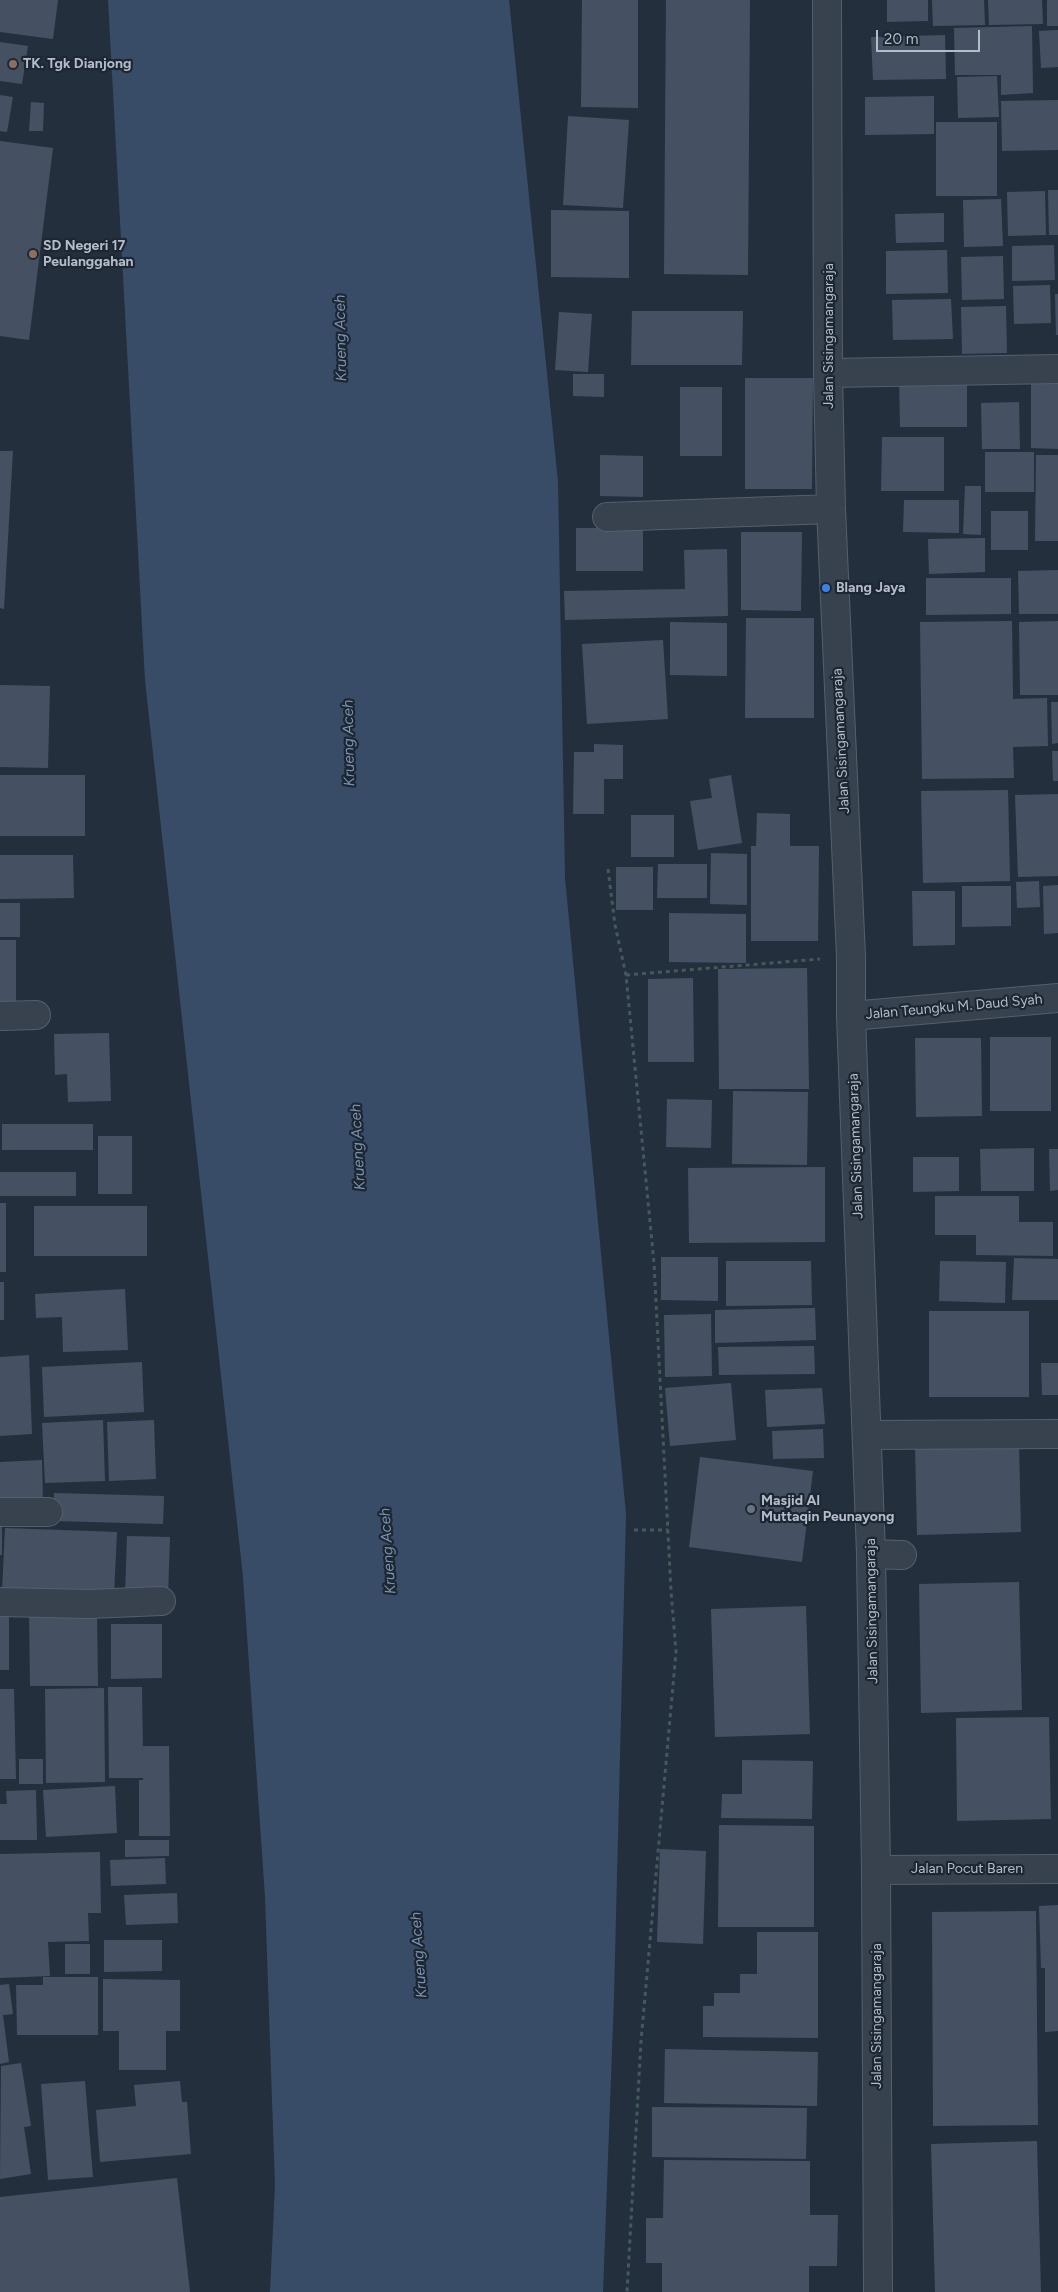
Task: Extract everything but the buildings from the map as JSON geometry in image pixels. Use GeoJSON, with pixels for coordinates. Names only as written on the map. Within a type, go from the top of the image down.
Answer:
{"type":"FeatureCollection","features":[{"type":"Feature","properties":{"kind":"street","name":"Jalan Sisingamangaraja"},"geometry":{"type":"LineString","coordinates":[[827,0],[828,373],[831,509],[851,957],[851,1016],[871,1554],[876,1870],[878,2292]]}},
{"type":"Feature","properties":{"kind":"street"},"geometry":{"type":"LineString","coordinates":[[828,373],[1058,369]]}},
{"type":"Feature","properties":{"kind":"street"},"geometry":{"type":"LineString","coordinates":[[607,517],[831,509]]}},
{"type":"Feature","properties":{"kind":"street","name":"Jalan Teungku M. Daud Syah"},"geometry":{"type":"LineString","coordinates":[[851,1016],[1058,998]]}},
{"type":"Feature","properties":{"kind":"street"},"geometry":{"type":"LineString","coordinates":[[0,1016],[36,1015]]}},
{"type":"Feature","properties":{"kind":"street"},"geometry":{"type":"LineString","coordinates":[[867,1435],[1058,1434]]}},
{"type":"Feature","properties":{"kind":"street"},"geometry":{"type":"LineString","coordinates":[[0,1512],[48,1512]]}},
{"type":"Feature","properties":{"kind":"street"},"geometry":{"type":"LineString","coordinates":[[871,1554],[902,1555]]}},
{"type":"Feature","properties":{"kind":"street"},"geometry":{"type":"LineString","coordinates":[[0,1602],[89,1604],[161,1601]]}},
{"type":"Feature","properties":{"kind":"street","name":"Jalan Pocut Baren"},"geometry":{"type":"LineString","coordinates":[[876,1870],[1058,1869]]}},
{"type":"Feature","properties":{"kind":"path"},"geometry":{"type":"LineString","coordinates":[[608,869],[615,925],[626,975],[654,1264],[676,1652],[641,2041],[627,2292]]}},
{"type":"Feature","properties":{"kind":"path"},"geometry":{"type":"LineString","coordinates":[[626,975],[851,957]]}},
{"type":"Feature","properties":{"kind":"path"},"geometry":{"type":"LineString","coordinates":[[634,1530],[668,1530]]}},
{"type":"Feature","properties":{"kind":"water","name":"Krueng Aceh"},"geometry":{"type":"Polygon","coordinates":[[[108,0],[509,0],[558,482],[565,878],[626,1514],[614,1996],[603,2292],[270,2292],[275,2185],[265,1897],[243,1577],[145,680],[108,0]]]}},
{"type":"Feature","properties":{"kind":"place","name":"TK. Tgk Dianjong"},"geometry":{"type":"Point","coordinates":[13,64]}},
{"type":"Feature","properties":{"kind":"place","name":"SD Negeri 17 Peulanggahan"},"geometry":{"type":"Point","coordinates":[33,254]}},
{"type":"Feature","properties":{"kind":"place","name":"Blang Jaya"},"geometry":{"type":"Point","coordinates":[826,588]}},
{"type":"Feature","properties":{"kind":"place","name":"Masjid Al Muttaqin Peunayong"},"geometry":{"type":"Point","coordinates":[751,1509]}}]}
